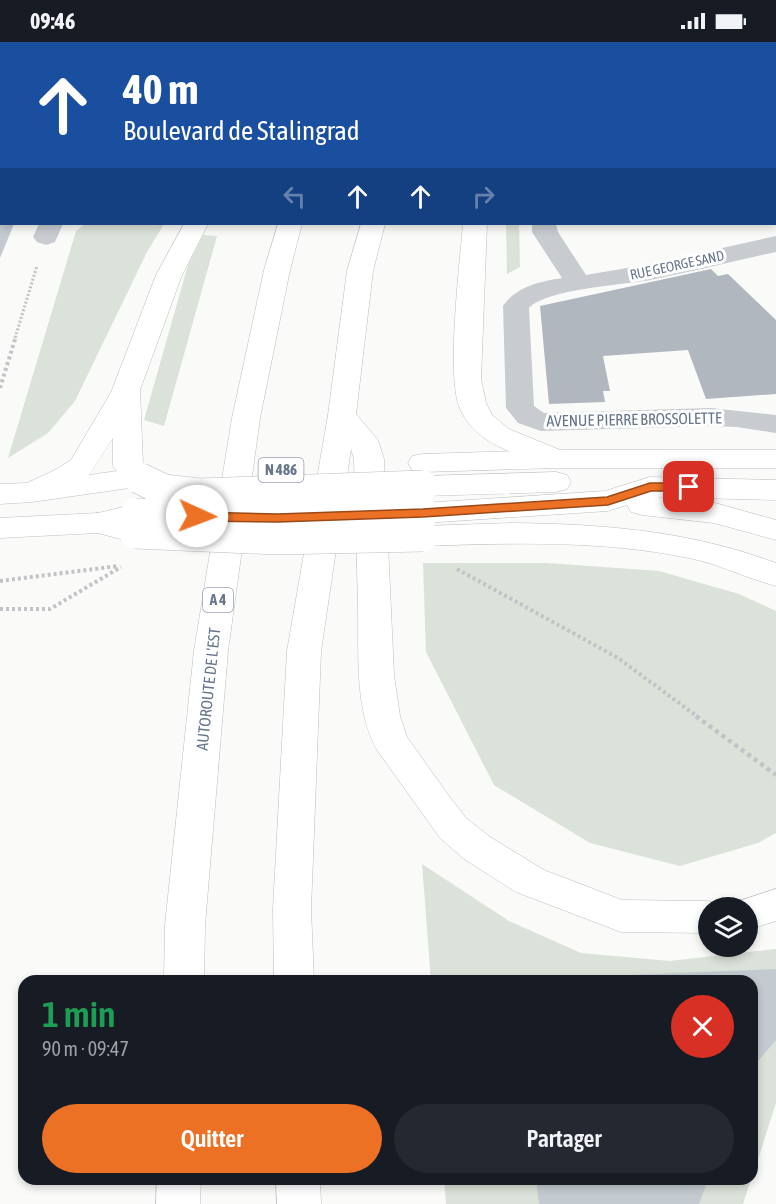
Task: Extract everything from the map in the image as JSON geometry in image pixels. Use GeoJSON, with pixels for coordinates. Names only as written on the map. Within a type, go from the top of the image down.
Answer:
{"type":"FeatureCollection","features":[{"type":"Feature","properties":{"kind":"main road"},"geometry":{"type":"LineString","coordinates":[[32,492],[68,476],[82,466],[126,390],[169,275],[195,225]]}},
{"type":"Feature","properties":{"kind":"main road","name":"AUTOROUTE DE L’EST"},"geometry":{"type":"LineString","coordinates":[[184,975],[185,925],[211,651],[246,418],[277,270],[290,225]]}},
{"type":"Feature","properties":{"kind":"main road"},"geometry":{"type":"LineString","coordinates":[[294,975],[292,909],[304,651],[342,415],[360,271],[373,225]]}},
{"type":"Feature","properties":{"kind":"main road"},"geometry":{"type":"LineString","coordinates":[[475,225],[467,379],[473,406],[476,413],[492,431],[555,459]]}},
{"type":"Feature","properties":{"kind":"main road"},"geometry":{"type":"LineString","coordinates":[[126,390],[128,466],[139,478],[164,490],[198,494],[608,501],[715,513],[776,530]]}},
{"type":"Feature","properties":{"kind":"main road"},"geometry":{"type":"LineString","coordinates":[[342,415],[363,440],[369,459],[377,675],[383,716],[390,741],[453,828],[477,848],[530,881],[621,916],[698,917]]}},
{"type":"Feature","properties":{"kind":"main road"},"geometry":{"type":"LineString","coordinates":[[423,499],[485,460],[776,459]]}},
{"type":"Feature","properties":{"kind":"main road"},"geometry":{"type":"LineString","coordinates":[[0,494],[139,478]]}},
{"type":"Feature","properties":{"kind":"main road"},"geometry":{"type":"LineString","coordinates":[[24,527],[98,523],[135,524],[276,539],[423,499],[583,482],[650,487],[776,490]]}},
{"type":"Feature","properties":{"kind":"main road"},"geometry":{"type":"LineString","coordinates":[[608,501],[650,487]]}},
{"type":"Feature","properties":{"kind":"main road"},"geometry":{"type":"LineString","coordinates":[[423,499],[527,533],[644,539],[703,549],[776,575]]}},
{"type":"Feature","properties":{"kind":"main road"},"geometry":{"type":"LineString","coordinates":[[758,911],[776,905]]}},
{"type":"Feature","properties":{"kind":"main road"},"geometry":{"type":"LineString","coordinates":[[178,1185],[178,1204]]}},
{"type":"Feature","properties":{"kind":"main road"},"geometry":{"type":"LineString","coordinates":[[298,1185],[299,1204]]}},
{"type":"Feature","properties":{"kind":"street"},"geometry":{"type":"LineString","coordinates":[[544,225],[545,232],[578,283]]}},
{"type":"Feature","properties":{"kind":"street","name":"RUE GEORGE SAND"},"geometry":{"type":"LineString","coordinates":[[578,283],[650,272],[776,244]]}},
{"type":"Feature","properties":{"kind":"street","name":"AVENUE PIERRE BROSSOLETTE"},"geometry":{"type":"LineString","coordinates":[[578,283],[545,289],[525,297],[516,306],[520,408],[528,417],[541,422],[711,417],[776,424]]}},
{"type":"Feature","properties":{"kind":"path"},"geometry":{"type":"LineString","coordinates":[[0,388],[49,230]]}},
{"type":"Feature","properties":{"kind":"path"},"geometry":{"type":"LineString","coordinates":[[0,581],[124,566],[50,609],[0,609]]}},
{"type":"Feature","properties":{"kind":"path"},"geometry":{"type":"LineString","coordinates":[[452,566],[618,658],[776,775]]}},
{"type":"Feature","properties":{"kind":"shaded area"},"geometry":{"type":"Polygon","coordinates":[[[0,225],[14,225],[0,258],[0,225]]]}},
{"type":"Feature","properties":{"kind":"shaded area"},"geometry":{"type":"Polygon","coordinates":[[[84,225],[163,225],[147,252],[75,401],[48,433],[8,458],[76,231],[84,225]]]}},
{"type":"Feature","properties":{"kind":"shaded area"},"geometry":{"type":"Polygon","coordinates":[[[506,225],[519,225],[520,267],[507,274],[506,225]]]}},
{"type":"Feature","properties":{"kind":"shaded area"},"geometry":{"type":"Polygon","coordinates":[[[203,235],[217,236],[164,426],[144,420],[188,265],[203,235]]]}},
{"type":"Feature","properties":{"kind":"shaded area"},"geometry":{"type":"Polygon","coordinates":[[[423,563],[547,563],[659,571],[739,594],[776,611],[776,833],[758,843],[680,866],[590,843],[494,785],[426,652],[423,563]]]}},
{"type":"Feature","properties":{"kind":"shaded area"},"geometry":{"type":"Polygon","coordinates":[[[422,864],[509,921],[581,953],[670,961],[705,957],[758,957],[758,951],[776,949],[776,1103],[758,1159],[758,975],[431,975],[422,864]]]}},
{"type":"Feature","properties":{"kind":"shaded area"},"geometry":{"type":"Polygon","coordinates":[[[776,969],[776,1040],[758,1061],[758,975],[630,975],[776,969]]]}},
{"type":"Feature","properties":{"kind":"shaded area"},"geometry":{"type":"Polygon","coordinates":[[[444,1185],[749,1185],[743,1204],[446,1204],[444,1185]]]}},
{"type":"Feature","properties":{"kind":"shaded area"},"geometry":{"type":"Polygon","coordinates":[[[537,1185],[706,1185],[699,1204],[539,1204],[537,1185]]]}},
{"type":"Feature","properties":{"kind":"building"},"geometry":{"type":"Polygon","coordinates":[[[711,269],[718,276],[728,274],[776,320],[776,394],[706,399],[688,350],[603,356],[610,391],[603,391],[605,402],[549,404],[540,306],[711,269]]]}},
{"type":"Feature","properties":{"kind":"route"},"geometry":{"type":"LineString","coordinates":[[197,516],[278,518],[423,513],[608,501],[650,487],[689,487]]}}]}
